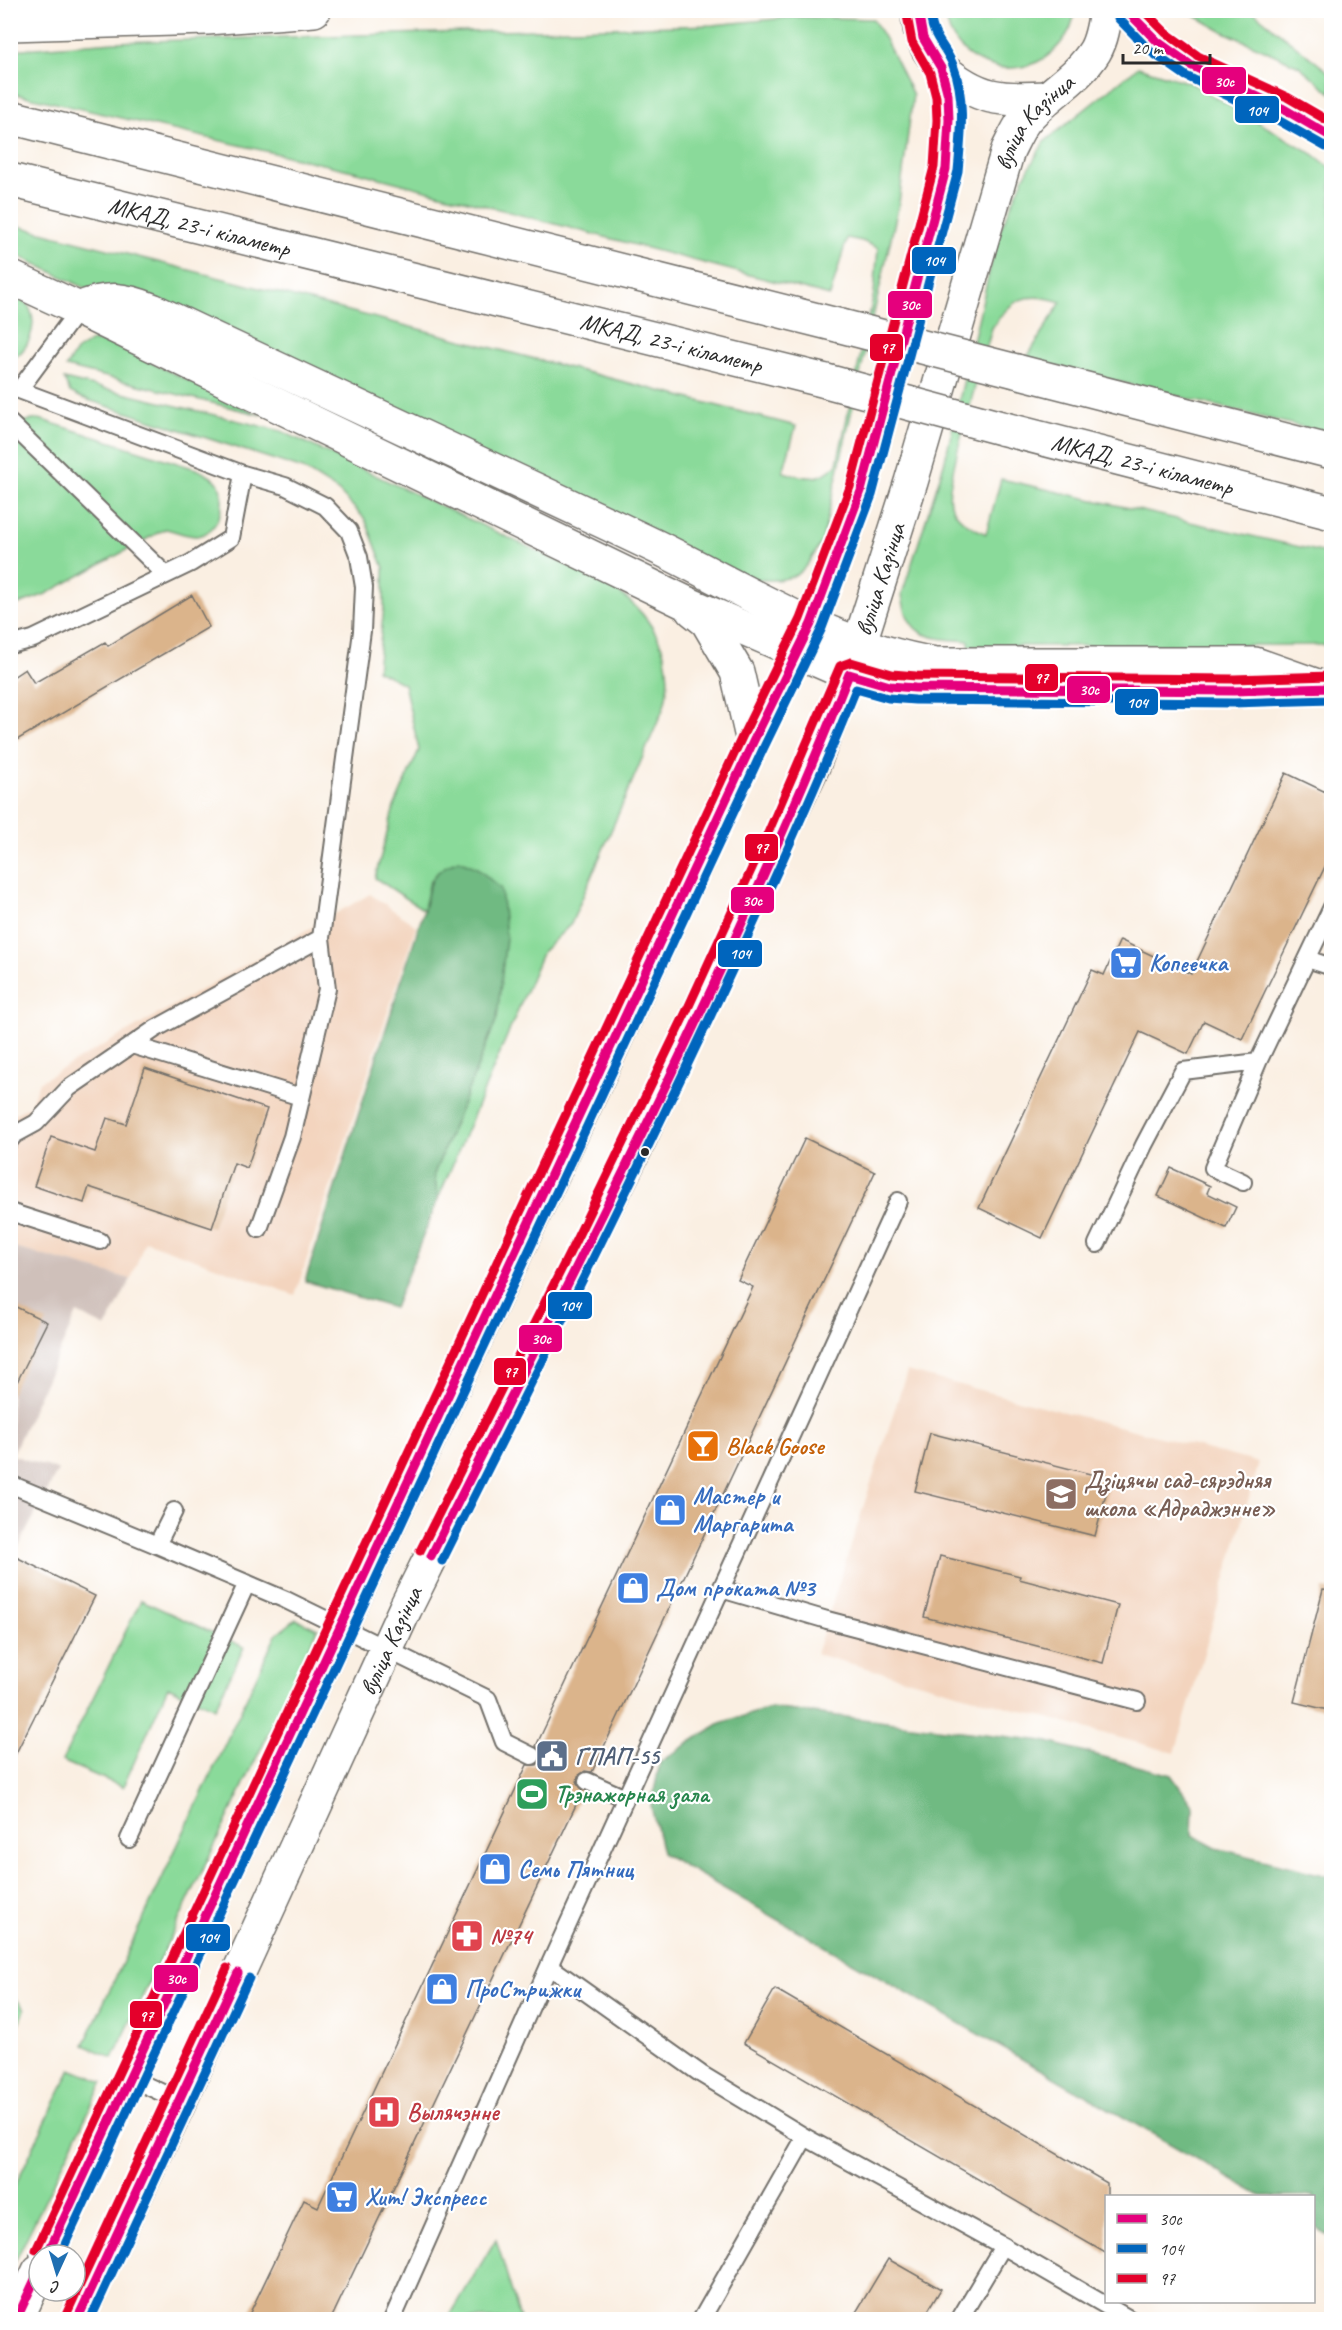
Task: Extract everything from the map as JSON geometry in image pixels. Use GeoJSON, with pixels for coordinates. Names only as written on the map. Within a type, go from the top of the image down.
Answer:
{"type":"FeatureCollection","features":[{"type":"Feature","properties":{"kind":"main road"},"geometry":{"type":"LineString","coordinates":[[10,24],[207,18],[314,10]]}},
{"type":"Feature","properties":{"kind":"main road","name":"вуліца Казінца"},"geometry":{"type":"LineString","coordinates":[[53,2243],[753,742],[811,624],[861,491],[938,206],[949,138],[949,109],[942,69],[926,45],[918,22],[918,10]]}},
{"type":"Feature","properties":{"kind":"main road","name":"вуліца Казінца"},"geometry":{"type":"LineString","coordinates":[[77,2319],[180,2102],[405,1609],[636,1147],[705,1003],[813,766],[854,660],[910,482],[1008,150],[1023,122],[1046,98],[1075,75],[1094,52],[1100,39],[1106,10]]}},
{"type":"Feature","properties":{"kind":"main road"},"geometry":{"type":"LineString","coordinates":[[1126,10],[1158,42],[1192,66],[1281,108],[1332,137]]}},
{"type":"Feature","properties":{"kind":"main road"},"geometry":{"type":"LineString","coordinates":[[942,69],[961,85],[985,96],[1018,100],[1046,98]]}},
{"type":"Feature","properties":{"kind":"main road"},"geometry":{"type":"LineString","coordinates":[[10,117],[1332,452]]}},
{"type":"Feature","properties":{"kind":"main road","name":"МКАД, 23-і кіламетр"},"geometry":{"type":"LineString","coordinates":[[10,180],[826,381],[1332,513]]}},
{"type":"Feature","properties":{"kind":"main road"},"geometry":{"type":"LineString","coordinates":[[10,277],[684,602],[797,653],[854,660]]}},
{"type":"Feature","properties":{"kind":"main road"},"geometry":{"type":"LineString","coordinates":[[79,309],[96,301],[111,300],[130,302],[152,310],[658,548],[811,624],[890,686],[1234,692],[1327,688]]}},
{"type":"Feature","properties":{"kind":"main road"},"geometry":{"type":"LineString","coordinates":[[684,602],[707,621],[737,672],[753,742]]}},
{"type":"Feature","properties":{"kind":"main road"},"geometry":{"type":"LineString","coordinates":[[16,2319],[27,2296]]}},
{"type":"Feature","properties":{"kind":"lane"},"geometry":{"type":"LineString","coordinates":[[79,309],[13,394],[243,474],[285,486],[325,507],[349,531],[359,557],[364,587],[362,631],[321,938],[327,989],[292,1137],[259,1229]]}},
{"type":"Feature","properties":{"kind":"lane"},"geometry":{"type":"LineString","coordinates":[[10,423],[166,575]]}},
{"type":"Feature","properties":{"kind":"lane"},"geometry":{"type":"LineString","coordinates":[[10,645],[33,639],[191,563],[231,538],[243,474]]}},
{"type":"Feature","properties":{"kind":"lane"},"geometry":{"type":"LineString","coordinates":[[1243,1182],[1213,1168],[1258,1062],[1332,907]]}},
{"type":"Feature","properties":{"kind":"lane"},"geometry":{"type":"LineString","coordinates":[[10,1140],[14,1135],[36,1123],[69,1088],[155,1029],[321,938]]}},
{"type":"Feature","properties":{"kind":"lane"},"geometry":{"type":"LineString","coordinates":[[1307,959],[1332,967]]}},
{"type":"Feature","properties":{"kind":"lane"},"geometry":{"type":"LineString","coordinates":[[132,1045],[301,1097]]}},
{"type":"Feature","properties":{"kind":"lane"},"geometry":{"type":"LineString","coordinates":[[1097,1244],[1144,1145],[1183,1071],[1258,1062]]}},
{"type":"Feature","properties":{"kind":"lane"},"geometry":{"type":"LineString","coordinates":[[392,2319],[625,1798],[898,1201]]}},
{"type":"Feature","properties":{"kind":"lane"},"geometry":{"type":"LineString","coordinates":[[10,1212],[100,1241]]}},
{"type":"Feature","properties":{"kind":"lane"},"geometry":{"type":"LineString","coordinates":[[10,1484],[286,1600],[488,1699],[504,1742],[532,1755]]}},
{"type":"Feature","properties":{"kind":"lane"},"geometry":{"type":"LineString","coordinates":[[157,1545],[174,1510]]}},
{"type":"Feature","properties":{"kind":"lane"},"geometry":{"type":"LineString","coordinates":[[129,1839],[247,1583]]}},
{"type":"Feature","properties":{"kind":"lane"},"geometry":{"type":"LineString","coordinates":[[721,1589],[827,1620],[1137,1701]]}},
{"type":"Feature","properties":{"kind":"lane"},"geometry":{"type":"LineString","coordinates":[[587,1781],[625,1798]]}},
{"type":"Feature","properties":{"kind":"lane"},"geometry":{"type":"LineString","coordinates":[[549,1966],[701,2074],[805,2137],[1131,2319]]}},
{"type":"Feature","properties":{"kind":"lane"},"geometry":{"type":"LineString","coordinates":[[130,2078],[180,2102]]}},
{"type":"Feature","properties":{"kind":"lane"},"geometry":{"type":"LineString","coordinates":[[701,2319],[805,2137]]}},
{"type":"Feature","properties":{"kind":"lane"},"geometry":{"type":"LineString","coordinates":[[959,2319],[1003,2246]]}},
{"type":"Feature","properties":{"kind":"shaded area"},"geometry":{"type":"Polygon","coordinates":[[[370,894],[416,926],[295,1295],[145,1241],[131,1279],[11,1247],[11,1115],[30,1107],[39,1082],[370,894]]]}},
{"type":"Feature","properties":{"kind":"shaded area"},"geometry":{"type":"Polygon","coordinates":[[[11,1247],[131,1279],[106,1327],[77,1313],[12,1455],[58,1470],[14,1555],[95,1596],[11,1765],[11,1247]]]}},
{"type":"Feature","properties":{"kind":"shaded area"},"geometry":{"type":"Polygon","coordinates":[[[907,1371],[1259,1463],[1175,1753],[816,1654],[907,1371]]]}},
{"type":"Feature","properties":{"kind":"green space"},"geometry":{"type":"Polygon","coordinates":[[[945,11],[1074,11],[1074,15],[1066,37],[1045,58],[1028,66],[1009,68],[991,66],[974,59],[960,47],[950,31],[945,11]]]}},
{"type":"Feature","properties":{"kind":"green space"},"geometry":{"type":"Polygon","coordinates":[[[1186,11],[1252,11],[1331,74],[1331,93],[1299,66],[1220,30],[1186,11]]]}},
{"type":"Feature","properties":{"kind":"green space"},"geometry":{"type":"Polygon","coordinates":[[[796,17],[873,19],[913,95],[899,203],[822,542],[803,570],[790,578],[756,580],[87,289],[11,252],[10,224],[796,426],[783,472],[806,477],[818,476],[837,464],[874,293],[878,248],[847,238],[830,296],[353,171],[11,93],[11,50],[114,42],[713,25],[796,17]]]}},
{"type":"Feature","properties":{"kind":"green space"},"geometry":{"type":"Polygon","coordinates":[[[1138,67],[1193,84],[1313,154],[1331,168],[1331,434],[1026,359],[1061,302],[1029,297],[1013,304],[992,328],[959,446],[953,471],[950,502],[960,518],[986,534],[1001,479],[1331,554],[1331,645],[969,646],[969,641],[942,639],[922,633],[909,620],[905,609],[902,594],[944,464],[998,235],[1023,179],[1044,142],[1138,67]]]}},
{"type":"Feature","properties":{"kind":"green space"},"geometry":{"type":"Polygon","coordinates":[[[11,295],[29,306],[33,323],[27,345],[11,359],[11,295]]]}},
{"type":"Feature","properties":{"kind":"green space"},"geometry":{"type":"Polygon","coordinates":[[[91,341],[110,343],[261,415],[66,367],[76,351],[91,341]]]}},
{"type":"Feature","properties":{"kind":"green space"},"geometry":{"type":"Polygon","coordinates":[[[64,379],[281,431],[603,582],[635,606],[657,636],[664,654],[667,672],[667,692],[662,712],[571,924],[543,951],[438,1199],[434,1174],[497,1018],[430,880],[424,910],[375,878],[394,807],[419,750],[404,684],[377,670],[384,607],[384,568],[365,519],[338,491],[303,469],[82,398],[70,392],[64,379]]]}},
{"type":"Feature","properties":{"kind":"green space"},"geometry":{"type":"Polygon","coordinates":[[[39,419],[199,470],[218,483],[222,499],[220,516],[205,534],[189,535],[165,529],[46,594],[11,607],[10,437],[22,422],[39,419]]]}},
{"type":"Feature","properties":{"kind":"green space"},"geometry":{"type":"Polygon","coordinates":[[[459,860],[477,868],[501,889],[506,937],[497,1018],[434,1174],[438,1199],[394,1308],[305,1281],[424,910],[430,885],[437,873],[459,860]]]}},
{"type":"Feature","properties":{"kind":"green space"},"geometry":{"type":"Polygon","coordinates":[[[141,1600],[244,1647],[215,1708],[168,1687],[123,1787],[62,1761],[141,1600]]]}},
{"type":"Feature","properties":{"kind":"green space"},"geometry":{"type":"Polygon","coordinates":[[[296,1619],[318,1629],[113,2058],[84,2045],[276,1635],[296,1619]]]}},
{"type":"Feature","properties":{"kind":"green space"},"geometry":{"type":"Polygon","coordinates":[[[771,1708],[1044,1741],[1171,1775],[1193,1806],[1192,1835],[1216,1848],[1331,1877],[1331,2237],[1315,2228],[1315,2195],[1259,2195],[662,1853],[651,1806],[660,1762],[720,1723],[771,1708]]]}},
{"type":"Feature","properties":{"kind":"green space"},"geometry":{"type":"Polygon","coordinates":[[[11,1994],[25,2009],[11,2044],[11,1994]]]}},
{"type":"Feature","properties":{"kind":"green space"},"geometry":{"type":"Polygon","coordinates":[[[71,2069],[103,2082],[11,2270],[11,2194],[71,2069]]]}},
{"type":"Feature","properties":{"kind":"green space"},"geometry":{"type":"Polygon","coordinates":[[[496,2239],[520,2319],[448,2319],[496,2239]]]}},
{"type":"Feature","properties":{"kind":"building"},"geometry":{"type":"Polygon","coordinates":[[[192,595],[209,627],[10,744],[10,679],[25,669],[34,683],[105,642],[108,646],[192,595]]]}},
{"type":"Feature","properties":{"kind":"building"},"geometry":{"type":"Polygon","coordinates":[[[1286,773],[1332,795],[1332,852],[1242,1039],[1204,1021],[1188,1054],[1140,1032],[1042,1238],[979,1208],[1092,970],[1104,975],[1120,940],[1191,974],[1286,773]]]}},
{"type":"Feature","properties":{"kind":"building"},"geometry":{"type":"Polygon","coordinates":[[[145,1068],[267,1109],[247,1168],[234,1163],[212,1228],[89,1187],[84,1203],[34,1186],[51,1137],[95,1152],[107,1118],[126,1124],[145,1068]]]}},
{"type":"Feature","properties":{"kind":"building"},"geometry":{"type":"Polygon","coordinates":[[[805,1138],[875,1172],[592,1772],[585,1771],[578,1776],[577,1783],[583,1790],[331,2319],[247,2319],[304,2200],[318,2207],[527,1765],[537,1765],[542,1760],[541,1751],[536,1746],[753,1287],[738,1280],[805,1138]]]}},
{"type":"Feature","properties":{"kind":"building"},"geometry":{"type":"Polygon","coordinates":[[[1171,1168],[1210,1186],[1207,1193],[1236,1207],[1226,1228],[1158,1196],[1171,1168]]]}},
{"type":"Feature","properties":{"kind":"building"},"geometry":{"type":"Polygon","coordinates":[[[10,1304],[47,1322],[10,1396],[10,1304]]]}},
{"type":"Feature","properties":{"kind":"building"},"geometry":{"type":"Polygon","coordinates":[[[930,1433],[1110,1479],[1095,1536],[915,1491],[930,1433]]]}},
{"type":"Feature","properties":{"kind":"building"},"geometry":{"type":"Polygon","coordinates":[[[10,1554],[95,1596],[10,1765],[10,1554]]]}},
{"type":"Feature","properties":{"kind":"building"},"geometry":{"type":"Polygon","coordinates":[[[940,1556],[1020,1576],[1019,1579],[1118,1605],[1103,1663],[924,1617],[940,1556]]]}},
{"type":"Feature","properties":{"kind":"building"},"geometry":{"type":"Polygon","coordinates":[[[1323,1589],[1332,1590],[1332,1711],[1294,1702],[1323,1589]]]}},
{"type":"Feature","properties":{"kind":"building"},"geometry":{"type":"Polygon","coordinates":[[[775,1989],[1107,2183],[1105,2253],[744,2043],[775,1989]]]}},
{"type":"Feature","properties":{"kind":"building"},"geometry":{"type":"Polygon","coordinates":[[[888,2259],[941,2289],[923,2319],[852,2319],[888,2259]]]}},
{"type":"Feature","properties":{"kind":"transit line","name":"97"},"geometry":{"type":"LineString","coordinates":[[39,2243],[742,737],[800,619],[850,487],[934,167],[936,97],[930,73],[912,42],[906,10]]}},
{"type":"Feature","properties":{"kind":"transit line","name":"30с"},"geometry":{"type":"LineString","coordinates":[[53,2243],[753,742],[811,624],[861,491],[946,169],[948,95],[941,68],[923,38],[918,10]]}},
{"type":"Feature","properties":{"kind":"transit line","name":"104"},"geometry":{"type":"LineString","coordinates":[[66,2243],[764,747],[822,628],[872,495],[958,171],[960,91],[953,65],[935,34],[930,10]]}},
{"type":"Feature","properties":{"kind":"transit line","name":"30с"},"geometry":{"type":"LineString","coordinates":[[1126,10],[1158,42],[1192,66],[1282,108],[1332,137]]}},
{"type":"Feature","properties":{"kind":"transit line","name":"97"},"geometry":{"type":"LineString","coordinates":[[1143,10],[1166,33],[1198,56],[1287,97],[1332,123]]}},
{"type":"Feature","properties":{"kind":"transit line","name":"104"},"geometry":{"type":"LineString","coordinates":[[1118,18],[1150,51],[1186,76],[1276,119],[1326,147]]}},
{"type":"Feature","properties":{"kind":"transit line","name":"97"},"geometry":{"type":"LineString","coordinates":[[420,1551],[575,1242],[688,1008],[768,833],[840,666],[851,662],[892,674],[916,676],[1234,679],[1332,676]]}},
{"type":"Feature","properties":{"kind":"transit line","name":"30с"},"geometry":{"type":"LineString","coordinates":[[431,1556],[596,1229],[702,1009],[802,787],[849,674],[890,686],[915,688],[1234,691],[1332,688]]}},
{"type":"Feature","properties":{"kind":"transit line","name":"104"},"geometry":{"type":"LineString","coordinates":[[442,1561],[698,1043],[796,829],[856,689],[888,698],[915,700],[1234,703],[1332,700]]}},
{"type":"Feature","properties":{"kind":"transit line","name":"97"},"geometry":{"type":"LineString","coordinates":[[66,2315],[227,1968]]}},
{"type":"Feature","properties":{"kind":"transit line","name":"30с"},"geometry":{"type":"LineString","coordinates":[[77,2320],[238,1973]]}},
{"type":"Feature","properties":{"kind":"transit line","name":"104"},"geometry":{"type":"LineString","coordinates":[[90,2320],[249,1978]]}},
{"type":"Feature","properties":{"kind":"transit line","name":"30с"},"geometry":{"type":"LineString","coordinates":[[16,2320],[27,2297]]}},
{"type":"Feature","properties":{"kind":"place","name":"Копеечка"},"geometry":{"type":"Point","coordinates":[1126,963]}},
{"type":"Feature","properties":{"kind":"place","name":"Black Goose"},"geometry":{"type":"Point","coordinates":[703,1446]}},
{"type":"Feature","properties":{"kind":"place","name":"Дзіцячы сад-сярэдняя школа «Адраджэнне»"},"geometry":{"type":"Point","coordinates":[1061,1494]}},
{"type":"Feature","properties":{"kind":"place","name":"Мастер и Маргарита"},"geometry":{"type":"Point","coordinates":[670,1510]}},
{"type":"Feature","properties":{"kind":"place","name":"Дом проката №3"},"geometry":{"type":"Point","coordinates":[633,1588]}},
{"type":"Feature","properties":{"kind":"place","name":"ГПАП-55"},"geometry":{"type":"Point","coordinates":[552,1756]}},
{"type":"Feature","properties":{"kind":"place","name":"Трэнажорная зала"},"geometry":{"type":"Point","coordinates":[532,1794]}},
{"type":"Feature","properties":{"kind":"place","name":"Семь Пятниц"},"geometry":{"type":"Point","coordinates":[495,1869]}},
{"type":"Feature","properties":{"kind":"place","name":"№74"},"geometry":{"type":"Point","coordinates":[467,1936]}},
{"type":"Feature","properties":{"kind":"place","name":"ПроСтрижки"},"geometry":{"type":"Point","coordinates":[442,1989]}},
{"type":"Feature","properties":{"kind":"place","name":"Вылячэнне"},"geometry":{"type":"Point","coordinates":[384,2112]}},
{"type":"Feature","properties":{"kind":"place","name":"Хит! Экспресс"},"geometry":{"type":"Point","coordinates":[342,2197]}}]}
